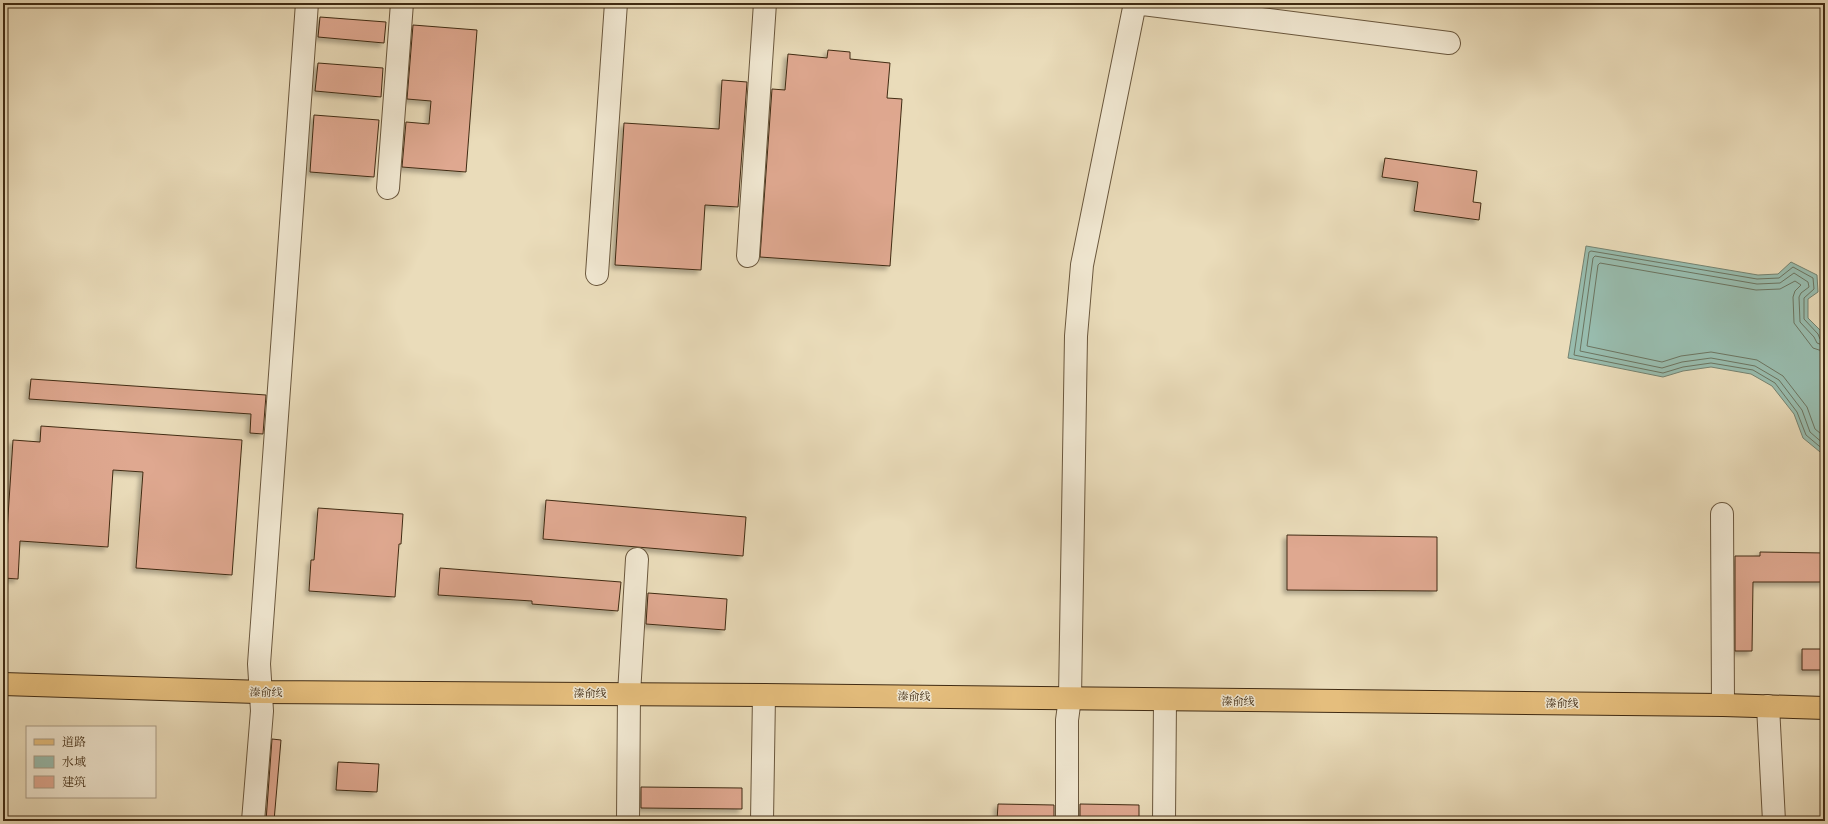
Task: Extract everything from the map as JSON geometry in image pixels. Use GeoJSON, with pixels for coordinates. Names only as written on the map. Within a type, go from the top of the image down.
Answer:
{"type":"FeatureCollection","features":[{"type":"Feature","properties":{"kind":"main road","name":"溱俞线"},"geometry":{"type":"LineString","coordinates":[[3,684],[260,692],[1070,698],[1723,705],[1825,708]]}},
{"type":"Feature","properties":{"kind":"street"},"geometry":{"type":"LineString","coordinates":[[253,821],[262,711],[259,664],[307,3]]}},
{"type":"Feature","properties":{"kind":"street"},"geometry":{"type":"LineString","coordinates":[[388,188],[402,3]]}},
{"type":"Feature","properties":{"kind":"street"},"geometry":{"type":"LineString","coordinates":[[597,274],[616,3]]}},
{"type":"Feature","properties":{"kind":"street"},"geometry":{"type":"LineString","coordinates":[[748,256],[765,3]]}},
{"type":"Feature","properties":{"kind":"street"},"geometry":{"type":"LineString","coordinates":[[1067,821],[1066,720],[1070,698],[1076,336],[1082,265],[1135,3],[1449,43]]}},
{"type":"Feature","properties":{"kind":"street"},"geometry":{"type":"LineString","coordinates":[[1722,514],[1723,705]]}},
{"type":"Feature","properties":{"kind":"street"},"geometry":{"type":"LineString","coordinates":[[628,821],[629,694],[637,559]]}},
{"type":"Feature","properties":{"kind":"street"},"geometry":{"type":"LineString","coordinates":[[762,821],[764,695]]}},
{"type":"Feature","properties":{"kind":"street"},"geometry":{"type":"LineString","coordinates":[[1164,821],[1165,700]]}},
{"type":"Feature","properties":{"kind":"street"},"geometry":{"type":"LineString","coordinates":[[1768,706],[1774,821]]}},
{"type":"Feature","properties":{"kind":"water"},"geometry":{"type":"Polygon","coordinates":[[[1586,246],[1758,275],[1778,274],[1791,262],[1817,275],[1818,292],[1808,299],[1808,318],[1822,332],[1825,346],[1825,456],[1803,438],[1794,414],[1772,386],[1751,374],[1711,367],[1683,371],[1663,377],[1568,358],[1586,246]]]}},
{"type":"Feature","properties":{"kind":"building"},"geometry":{"type":"Polygon","coordinates":[[[320,17],[386,22],[384,43],[318,37],[320,17]]]}},
{"type":"Feature","properties":{"kind":"building"},"geometry":{"type":"Polygon","coordinates":[[[413,25],[477,30],[466,172],[402,167],[406,122],[429,124],[431,101],[407,99],[413,25]]]}},
{"type":"Feature","properties":{"kind":"building"},"geometry":{"type":"Polygon","coordinates":[[[828,50],[850,52],[850,59],[890,63],[887,98],[902,99],[890,266],[760,257],[772,89],[785,90],[788,54],[827,58],[828,50]]]}},
{"type":"Feature","properties":{"kind":"building"},"geometry":{"type":"Polygon","coordinates":[[[318,63],[383,68],[381,97],[315,91],[318,63]]]}},
{"type":"Feature","properties":{"kind":"building"},"geometry":{"type":"Polygon","coordinates":[[[722,80],[747,82],[738,207],[705,205],[701,270],[615,265],[624,123],[719,129],[722,80]]]}},
{"type":"Feature","properties":{"kind":"building"},"geometry":{"type":"Polygon","coordinates":[[[314,115],[379,120],[374,177],[310,172],[314,115]]]}},
{"type":"Feature","properties":{"kind":"building"},"geometry":{"type":"Polygon","coordinates":[[[1385,158],[1477,171],[1473,202],[1481,203],[1479,220],[1414,211],[1418,182],[1382,177],[1385,158]]]}},
{"type":"Feature","properties":{"kind":"building"},"geometry":{"type":"Polygon","coordinates":[[[31,379],[266,395],[263,434],[250,433],[251,414],[29,399],[31,379]]]}},
{"type":"Feature","properties":{"kind":"building"},"geometry":{"type":"Polygon","coordinates":[[[41,426],[242,440],[232,575],[136,568],[143,472],[113,470],[108,547],[20,541],[18,579],[4,578],[13,440],[40,442],[41,426]]]}},
{"type":"Feature","properties":{"kind":"building"},"geometry":{"type":"Polygon","coordinates":[[[546,500],[746,517],[743,556],[543,539],[546,500]]]}},
{"type":"Feature","properties":{"kind":"building"},"geometry":{"type":"Polygon","coordinates":[[[318,508],[403,514],[395,597],[309,591],[311,560],[314,560],[318,508]]]}},
{"type":"Feature","properties":{"kind":"building"},"geometry":{"type":"Polygon","coordinates":[[[1287,535],[1437,537],[1437,591],[1287,590],[1287,535]]]}},
{"type":"Feature","properties":{"kind":"building"},"geometry":{"type":"Polygon","coordinates":[[[1760,552],[1825,553],[1825,582],[1753,582],[1752,651],[1735,651],[1735,556],[1760,556],[1760,552]]]}},
{"type":"Feature","properties":{"kind":"building"},"geometry":{"type":"Polygon","coordinates":[[[440,568],[621,582],[618,611],[532,604],[532,601],[438,595],[440,568]]]}},
{"type":"Feature","properties":{"kind":"building"},"geometry":{"type":"Polygon","coordinates":[[[648,593],[727,599],[725,630],[646,624],[648,593]]]}},
{"type":"Feature","properties":{"kind":"building"},"geometry":{"type":"Polygon","coordinates":[[[1802,649],[1825,649],[1825,670],[1802,670],[1802,649]]]}},
{"type":"Feature","properties":{"kind":"building"},"geometry":{"type":"Polygon","coordinates":[[[272,739],[281,740],[274,821],[266,821],[272,739]]]}},
{"type":"Feature","properties":{"kind":"building"},"geometry":{"type":"Polygon","coordinates":[[[338,762],[379,764],[377,792],[336,790],[338,762]]]}},
{"type":"Feature","properties":{"kind":"building"},"geometry":{"type":"Polygon","coordinates":[[[641,787],[742,788],[742,809],[641,808],[641,787]]]}},
{"type":"Feature","properties":{"kind":"building"},"geometry":{"type":"Polygon","coordinates":[[[998,804],[1054,805],[1054,821],[997,821],[998,804]]]}},
{"type":"Feature","properties":{"kind":"building"},"geometry":{"type":"Polygon","coordinates":[[[1080,804],[1139,805],[1139,821],[1080,821],[1080,804]]]}}]}
